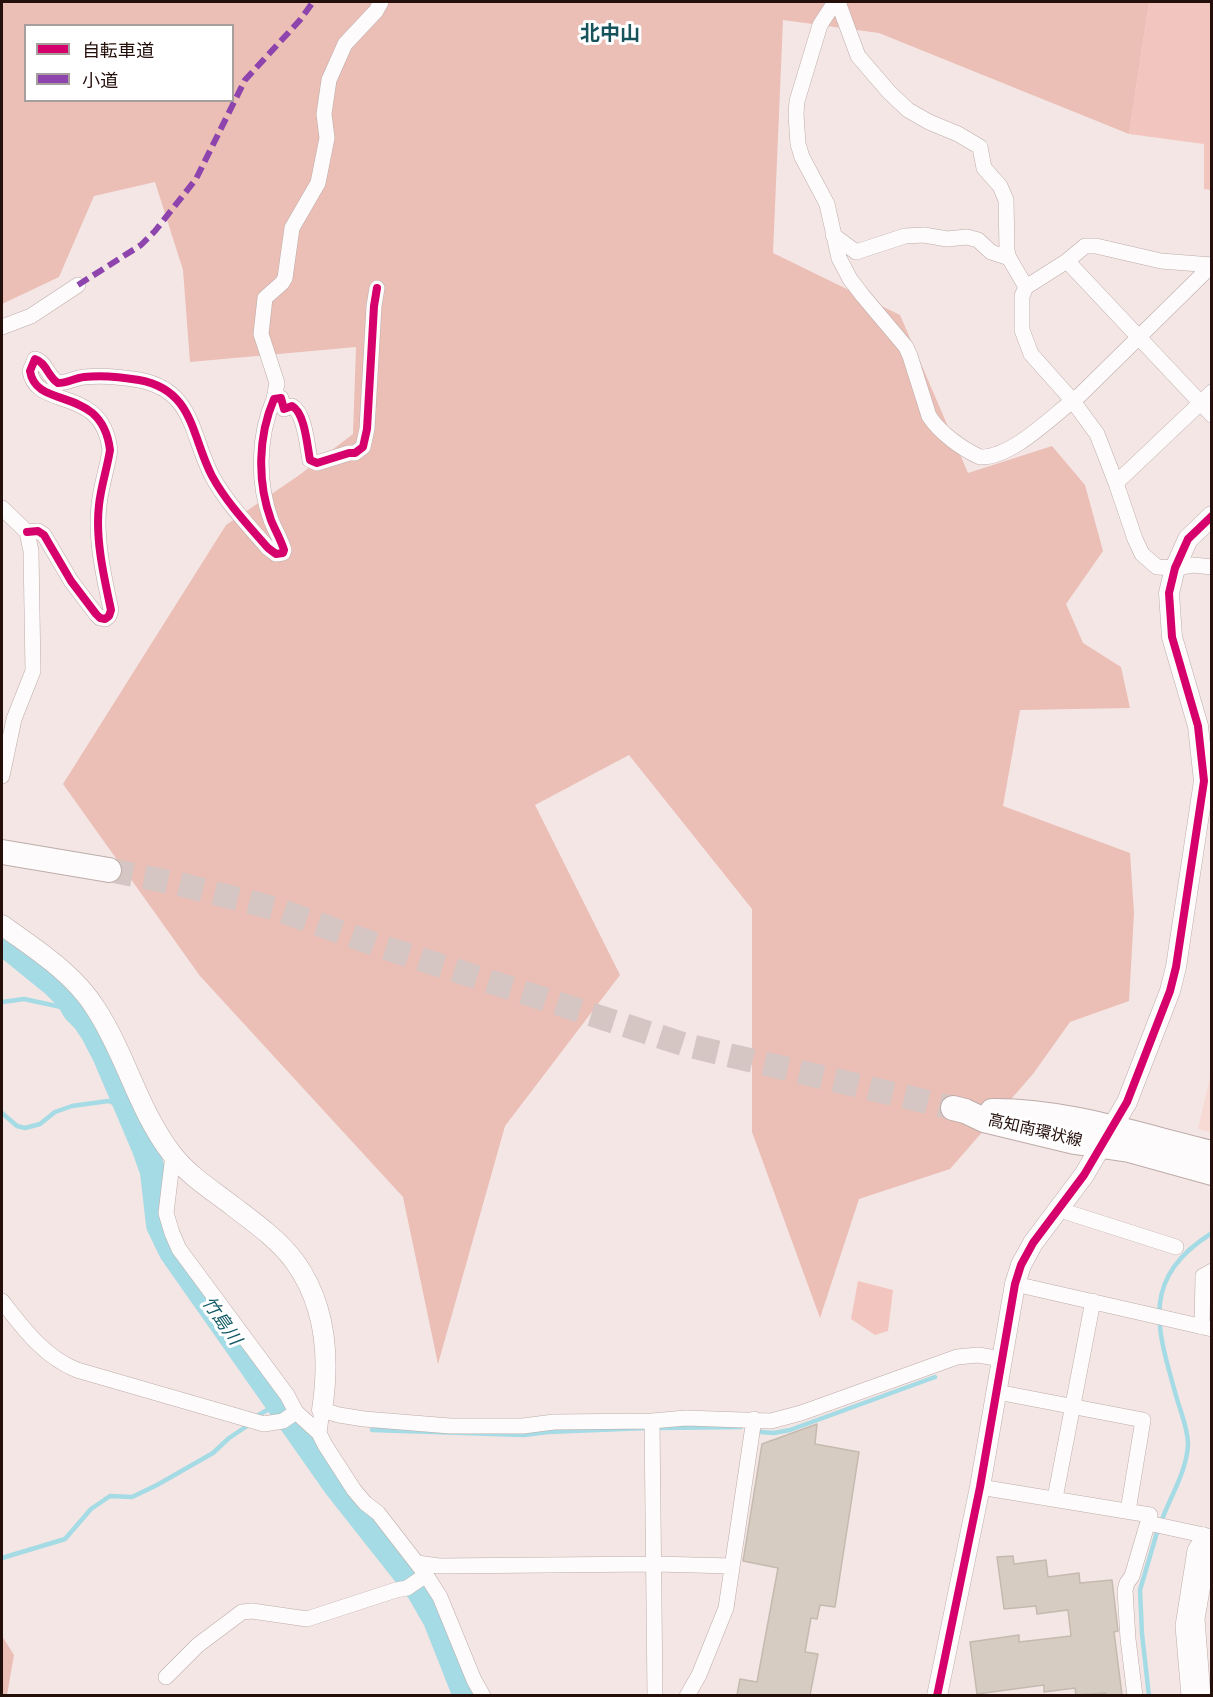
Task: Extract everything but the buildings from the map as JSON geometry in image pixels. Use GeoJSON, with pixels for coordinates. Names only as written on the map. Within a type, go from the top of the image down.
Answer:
{"type":"FeatureCollection","features":[{"type":"Feature","properties":{"kind":"main road"},"geometry":{"type":"LineString","coordinates":[[2,852],[110,870]]}},
{"type":"Feature","properties":{"kind":"main road","name":"高知南環状線"},"geometry":{"type":"LineString","coordinates":[[959,1110],[984,1120],[1075,1142],[1107,1137],[1212,1154]]}},
{"type":"Feature","properties":{"kind":"main road","name":"高知南環状線"},"geometry":{"type":"LineString","coordinates":[[1107,1137],[1129,1150],[1212,1173]]}},
{"type":"Feature","properties":{"kind":"street"},"geometry":{"type":"LineString","coordinates":[[27,532],[38,531],[44,535],[67,574],[96,614],[105,619],[110,616],[98,519],[110,450],[109,442],[102,422],[91,411],[66,398],[44,392],[36,385],[30,371],[35,359],[41,362],[58,383],[84,376],[140,380],[160,388],[178,401],[189,414],[206,462],[219,488],[268,548],[283,554],[284,550],[271,519],[261,480],[265,431],[277,383],[261,334],[265,298],[285,278],[292,228],[318,183],[327,138],[325,101],[329,80],[345,44],[376,12],[381,2]]}},
{"type":"Feature","properties":{"kind":"street"},"geometry":{"type":"LineString","coordinates":[[836,2],[820,25],[797,101],[798,144],[802,157],[827,204],[839,258],[846,272],[906,347],[929,416],[956,443],[977,456],[986,458],[1011,449],[1072,400],[1204,273],[1209,265],[1161,261],[1096,246],[1085,246],[1067,261],[1026,287],[1022,296],[1022,330],[1031,354],[1072,400],[1097,434],[1142,554],[1157,567],[1175,568],[1192,565],[1212,567]]}},
{"type":"Feature","properties":{"kind":"street"},"geometry":{"type":"LineString","coordinates":[[836,2],[858,56],[889,92],[908,110],[980,147],[984,168],[1000,186],[1006,200],[1006,238],[1009,258],[1026,287]]}},
{"type":"Feature","properties":{"kind":"street"},"geometry":{"type":"LineString","coordinates":[[833,235],[855,252]]}},
{"type":"Feature","properties":{"kind":"street"},"geometry":{"type":"LineString","coordinates":[[846,272],[855,252],[905,236],[924,235],[947,239],[967,237],[978,240],[991,252],[1009,258]]}},
{"type":"Feature","properties":{"kind":"street"},"geometry":{"type":"LineString","coordinates":[[1067,261],[1212,415]]}},
{"type":"Feature","properties":{"kind":"street"},"geometry":{"type":"LineString","coordinates":[[2,327],[31,316],[78,285]]}},
{"type":"Feature","properties":{"kind":"street"},"geometry":{"type":"LineString","coordinates":[[274,399],[281,398],[284,409],[292,406],[297,409],[304,424],[310,459],[313,462],[317,463],[355,453],[363,447],[367,429],[377,288]]}},
{"type":"Feature","properties":{"kind":"street"},"geometry":{"type":"LineString","coordinates":[[1116,483],[1212,392]]}},
{"type":"Feature","properties":{"kind":"street"},"geometry":{"type":"LineString","coordinates":[[2,508],[27,532],[33,580],[33,671],[14,719],[2,776]]}},
{"type":"Feature","properties":{"kind":"street"},"geometry":{"type":"LineString","coordinates":[[937,1695],[980,1487],[1015,1284],[1021,1265],[1033,1243],[1084,1175],[1127,1102],[1172,983],[1207,752],[1172,637],[1169,593],[1175,568],[1188,539],[1212,516]]}},
{"type":"Feature","properties":{"kind":"street"},"geometry":{"type":"LineString","coordinates":[[2,925],[79,985],[96,1007],[116,1042],[155,1129],[172,1155],[190,1174],[270,1235],[294,1260],[312,1290],[324,1327],[325,1394],[319,1433]]}},
{"type":"Feature","properties":{"kind":"street"},"geometry":{"type":"LineString","coordinates":[[172,1155],[166,1213],[179,1249],[287,1395],[291,1416]]}},
{"type":"Feature","properties":{"kind":"street"},"geometry":{"type":"LineString","coordinates":[[1057,1209],[1176,1247]]}},
{"type":"Feature","properties":{"kind":"street"},"geometry":{"type":"LineString","coordinates":[[1015,1284],[1207,1328],[1203,1276],[1212,1271]]}},
{"type":"Feature","properties":{"kind":"street"},"geometry":{"type":"LineString","coordinates":[[2,1301],[41,1348],[68,1366],[253,1422],[264,1424],[291,1416],[319,1433],[354,1490],[378,1513],[418,1577],[440,1597],[474,1680],[483,1695]]}},
{"type":"Feature","properties":{"kind":"street"},"geometry":{"type":"LineString","coordinates":[[1055,1498],[1093,1301]]}},
{"type":"Feature","properties":{"kind":"street"},"geometry":{"type":"LineString","coordinates":[[322,1410],[364,1419],[450,1426],[513,1426],[554,1422],[652,1421],[686,1418],[779,1420],[957,1357],[978,1355],[1002,1359]]}},
{"type":"Feature","properties":{"kind":"street"},"geometry":{"type":"LineString","coordinates":[[997,1392],[1143,1420],[1128,1511]]}},
{"type":"Feature","properties":{"kind":"street"},"geometry":{"type":"LineString","coordinates":[[687,1695],[699,1675],[726,1608],[754,1419]]}},
{"type":"Feature","properties":{"kind":"street"},"geometry":{"type":"LineString","coordinates":[[652,1421],[655,1695]]}},
{"type":"Feature","properties":{"kind":"street"},"geometry":{"type":"LineString","coordinates":[[980,1487],[1150,1515],[1155,1524],[1208,1536],[1208,1556],[1190,1618],[1183,1626],[1189,1695]]}},
{"type":"Feature","properties":{"kind":"street"},"geometry":{"type":"LineString","coordinates":[[1135,1695],[1125,1590],[1126,1583],[1132,1576],[1155,1524]]}},
{"type":"Feature","properties":{"kind":"street"},"geometry":{"type":"LineString","coordinates":[[166,1677],[198,1645],[242,1612],[252,1611],[307,1619],[396,1590],[439,1566],[655,1564],[732,1566]]}},
{"type":"Feature","properties":{"kind":"street"},"geometry":{"type":"LineString","coordinates":[[1190,1618],[1205,1642],[1203,1695]]}},
{"type":"Feature","properties":{"kind":"shaded area"},"geometry":{"type":"Polygon","coordinates":[[[2,2],[1149,2],[1129,134],[879,33],[783,20],[773,253],[900,315],[968,473],[1052,446],[1085,485],[1103,551],[1066,604],[1083,643],[1121,667],[1130,708],[1020,710],[1003,806],[1130,853],[1134,913],[1129,1001],[1070,1022],[1033,1074],[950,1169],[859,1199],[820,1318],[752,1132],[752,909],[629,755],[535,805],[620,975],[505,1126],[438,1364],[403,1197],[200,976],[63,784],[226,525],[298,476],[353,434],[356,347],[190,362],[183,270],[155,182],[94,196],[59,277],[2,304],[2,2]]]}},
{"type":"Feature","properties":{"kind":"shaded area"},"geometry":{"type":"Polygon","coordinates":[[[1149,2],[1211,2],[1211,190],[1204,189],[1204,144],[1129,134],[1149,2]]]}},
{"type":"Feature","properties":{"kind":"shaded area"},"geometry":{"type":"Polygon","coordinates":[[[1211,1073],[1211,1132],[1198,1129],[1211,1073]]]}},
{"type":"Feature","properties":{"kind":"shaded area"},"geometry":{"type":"Polygon","coordinates":[[[858,1281],[893,1290],[888,1331],[875,1335],[851,1319],[858,1281]]]}},
{"type":"Feature","properties":{"kind":"shaded area"},"geometry":{"type":"Polygon","coordinates":[[[2,1636],[14,1655],[7,1695],[2,1695],[2,1636]]]}},
{"type":"Feature","properties":{"kind":"waterway","name":"竹島川"},"geometry":{"type":"LineString","coordinates":[[2,942],[55,985],[69,999],[93,1032],[145,1149],[153,1172],[159,1225],[172,1252],[337,1487],[420,1592],[436,1620],[466,1696]]}},
{"type":"Feature","properties":{"kind":"waterway"},"geometry":{"type":"LineString","coordinates":[[2,1002],[24,999],[75,1010]]}},
{"type":"Feature","properties":{"kind":"waterway"},"geometry":{"type":"LineString","coordinates":[[2,1113],[17,1126],[25,1128],[40,1124],[55,1112],[72,1106],[108,1101],[128,1108]]}},
{"type":"Feature","properties":{"kind":"waterway"},"geometry":{"type":"LineString","coordinates":[[1161,1522],[1185,1464],[1188,1438],[1164,1350],[1160,1327],[1160,1307],[1164,1287],[1173,1268],[1189,1250],[1212,1233]]}},
{"type":"Feature","properties":{"kind":"waterway"},"geometry":{"type":"LineString","coordinates":[[760,1432],[774,1433],[790,1430],[935,1377]]}},
{"type":"Feature","properties":{"kind":"waterway"},"geometry":{"type":"LineString","coordinates":[[255,1417],[279,1406]]}},
{"type":"Feature","properties":{"kind":"waterway"},"geometry":{"type":"LineString","coordinates":[[2,1558],[65,1539],[91,1509],[110,1496],[132,1497],[157,1485],[213,1453],[229,1438],[250,1424]]}},
{"type":"Feature","properties":{"kind":"waterway"},"geometry":{"type":"LineString","coordinates":[[660,1428],[741,1427]]}},
{"type":"Feature","properties":{"kind":"waterway"},"geometry":{"type":"LineString","coordinates":[[372,1430],[524,1435],[646,1428]]}},
{"type":"Feature","properties":{"kind":"waterway"},"geometry":{"type":"LineString","coordinates":[[1149,1696],[1140,1590],[1158,1529]]}},
{"type":"Feature","properties":{"kind":"tunnel"},"geometry":{"type":"LineString","coordinates":[[109,870],[179,884],[273,908],[380,946],[686,1045],[953,1108]]}},
{"type":"Feature","properties":{"kind":"marked path"},"geometry":{"type":"LineString","coordinates":[[78,285],[141,245],[155,231],[196,179],[245,80],[300,20],[313,2]]}},
{"type":"Feature","properties":{"kind":"cycle path"},"geometry":{"type":"LineString","coordinates":[[27,532],[38,531],[44,535],[71,581],[96,614],[105,619],[109,616],[111,610],[98,531],[100,498],[110,450],[105,429],[95,415],[83,407],[44,391],[35,383],[30,371],[35,359],[42,363],[58,383],[84,377],[119,377],[157,385],[171,394],[181,404],[188,417],[205,461],[224,495],[268,548],[276,554],[283,553],[283,546],[271,520],[263,490],[262,444],[269,413],[274,399],[281,398],[284,409],[292,406],[296,410],[305,430],[310,460],[317,463],[355,453],[363,447],[367,429],[377,288]]}},
{"type":"Feature","properties":{"kind":"cycle path"},"geometry":{"type":"LineString","coordinates":[[937,1696],[980,1487],[1015,1284],[1021,1265],[1033,1243],[1084,1175],[1127,1102],[1170,991],[1176,967],[1204,781],[1198,726],[1172,637],[1169,593],[1175,568],[1188,539],[1212,516]]}},
{"type":"Feature","properties":{"kind":"district","name":"北中山"},"geometry":{"type":"Point","coordinates":[610,34]}}]}
